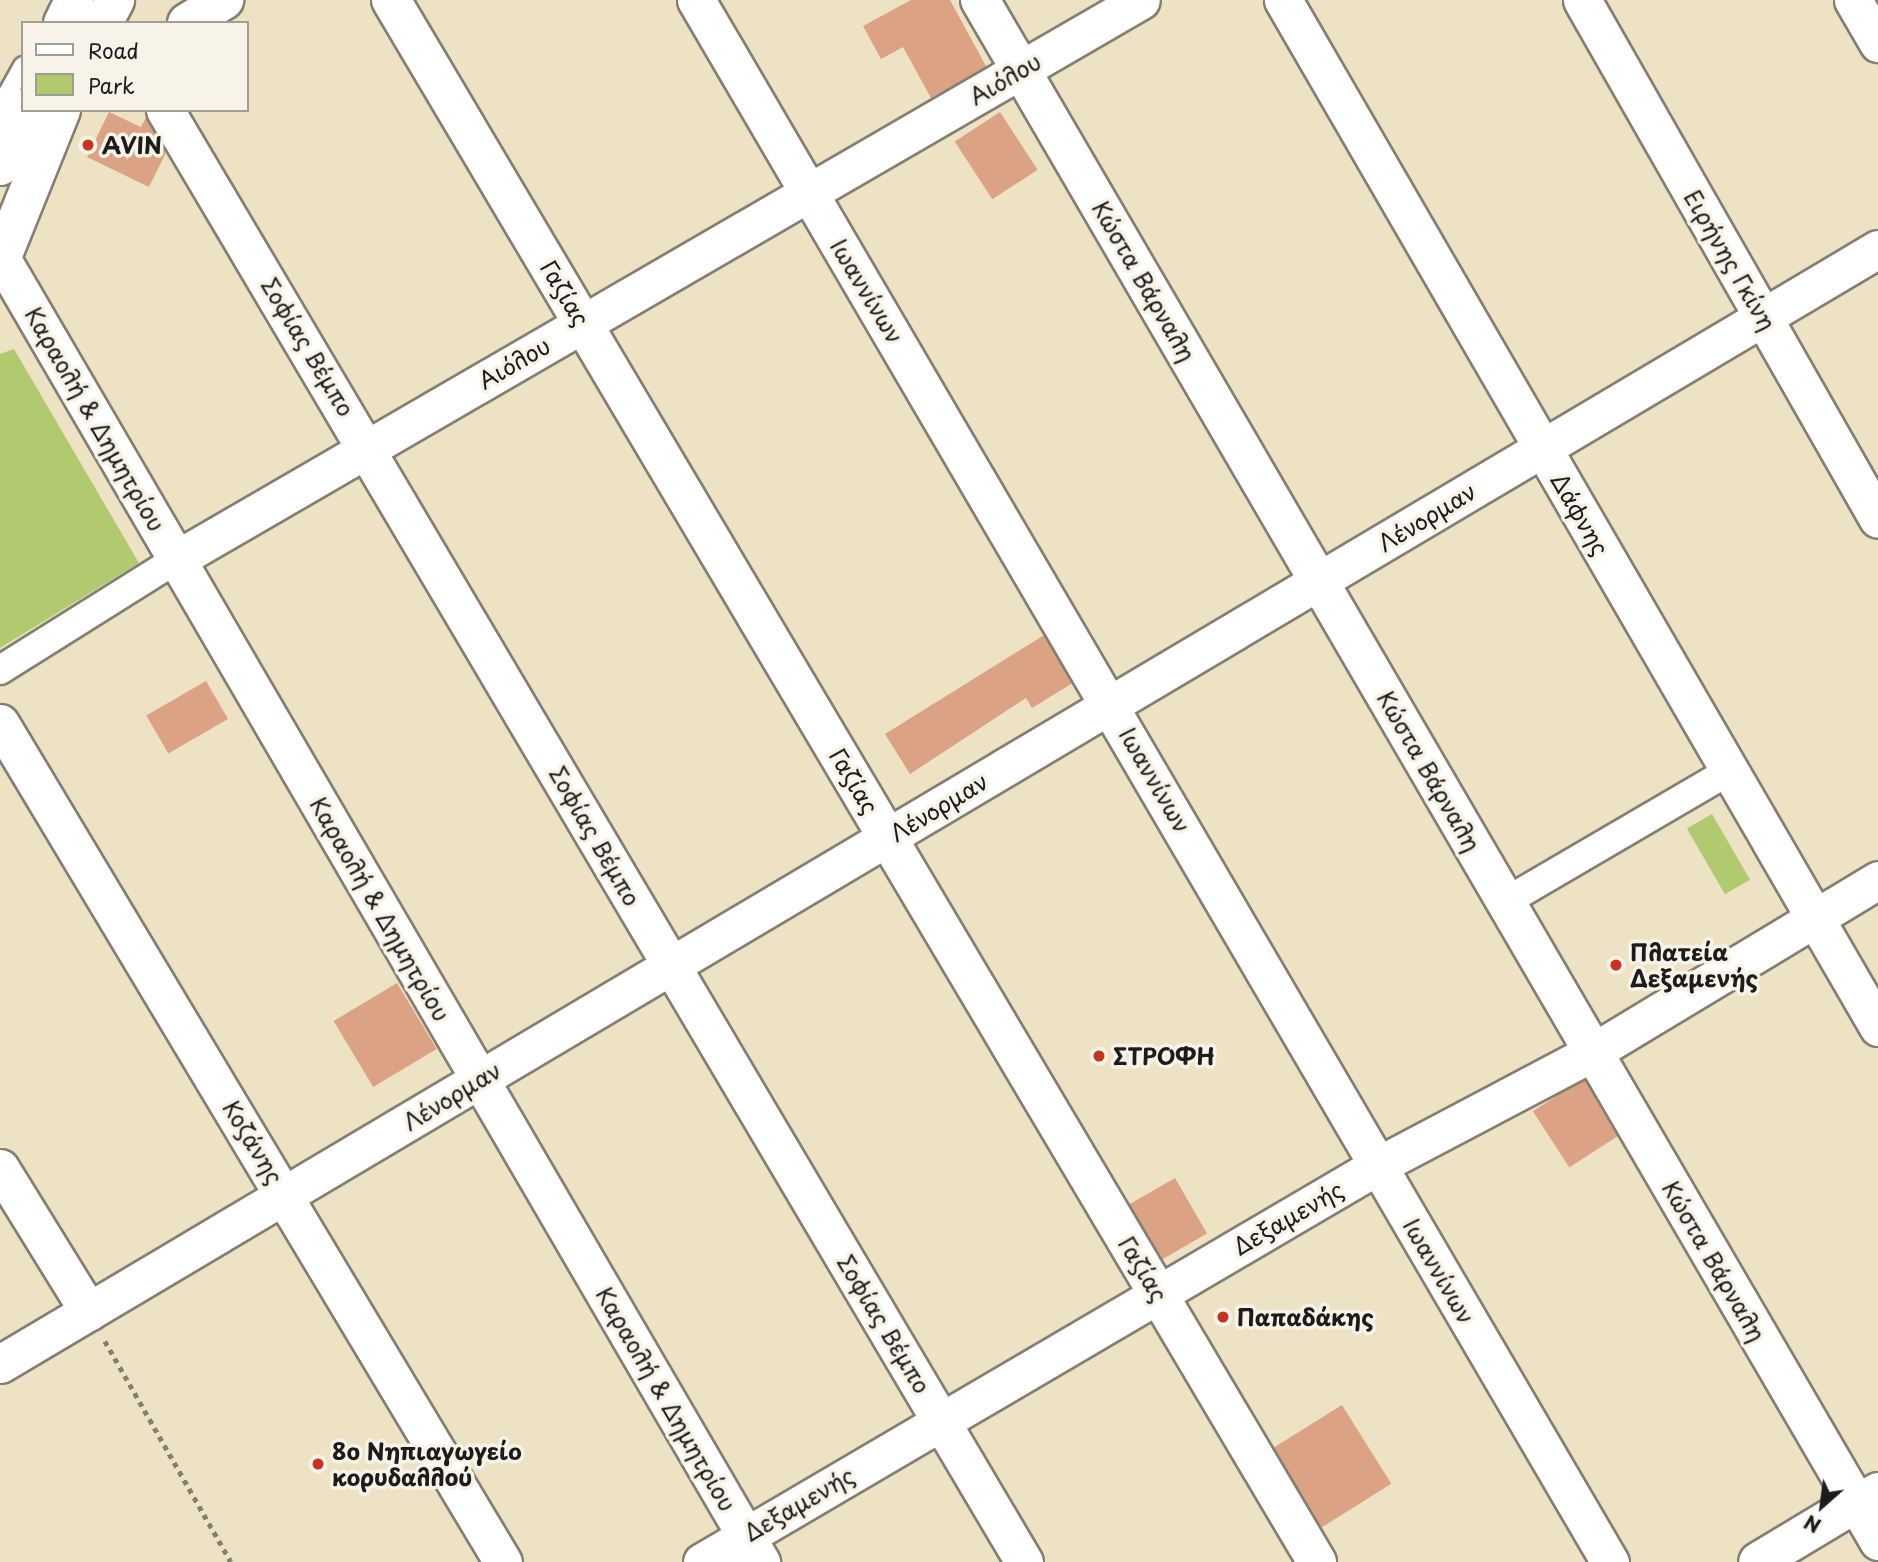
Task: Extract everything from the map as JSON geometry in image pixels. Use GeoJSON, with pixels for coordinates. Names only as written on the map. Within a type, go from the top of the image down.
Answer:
{"type":"FeatureCollection","features":[{"type":"Feature","properties":{"kind":"street"},"geometry":{"type":"LineString","coordinates":[[64,21],[74,0]]}},
{"type":"Feature","properties":{"kind":"street"},"geometry":{"type":"LineString","coordinates":[[104,21],[115,0]]}},
{"type":"Feature","properties":{"kind":"street"},"geometry":{"type":"LineString","coordinates":[[190,21],[224,0]]}},
{"type":"Feature","properties":{"kind":"street","name":"Γαζίας"},"geometry":{"type":"LineString","coordinates":[[391,0],[1317,1562]]}},
{"type":"Feature","properties":{"kind":"street","name":"Ιωαννίνων"},"geometry":{"type":"LineString","coordinates":[[696,0],[1111,705],[1610,1562]]}},
{"type":"Feature","properties":{"kind":"street","name":"Κώστα Βάρναλη"},"geometry":{"type":"LineString","coordinates":[[980,0],[1593,1052],[1867,1497],[1878,1541]]}},
{"type":"Feature","properties":{"kind":"street","name":"Αιόλου"},"geometry":{"type":"LineString","coordinates":[[0,670],[177,559],[1141,0]]}},
{"type":"Feature","properties":{"kind":"street","name":"Δάφνης"},"geometry":{"type":"LineString","coordinates":[[1283,0],[1878,1027]]}},
{"type":"Feature","properties":{"kind":"street","name":"Ειρήνης Γκίνη"},"geometry":{"type":"LineString","coordinates":[[1582,0],[1878,520]]}},
{"type":"Feature","properties":{"kind":"street"},"geometry":{"type":"LineString","coordinates":[[1853,0],[1878,43]]}},
{"type":"Feature","properties":{"kind":"street"},"geometry":{"type":"LineString","coordinates":[[3,147],[10,95]]}},
{"type":"Feature","properties":{"kind":"street"},"geometry":{"type":"LineString","coordinates":[[0,259],[60,112]]}},
{"type":"Feature","properties":{"kind":"street","name":"Σοφίας Βέμπο"},"geometry":{"type":"LineString","coordinates":[[166,112],[368,448],[1024,1562]]}},
{"type":"Feature","properties":{"kind":"street","name":"Λένορμαν"},"geometry":{"type":"LineString","coordinates":[[0,1364],[1878,249]]}},
{"type":"Feature","properties":{"kind":"street","name":"Καραολή & Δημητρίου"},"geometry":{"type":"LineString","coordinates":[[0,259],[753,1549]]}},
{"type":"Feature","properties":{"kind":"street","name":"Κοζάνης"},"geometry":{"type":"LineString","coordinates":[[0,723],[503,1562]]}},
{"type":"Feature","properties":{"kind":"street"},"geometry":{"type":"LineString","coordinates":[[1506,902],[1729,771]]}},
{"type":"Feature","properties":{"kind":"street","name":"Δεξαμενής"},"geometry":{"type":"LineString","coordinates":[[702,1562],[753,1549],[941,1421],[1377,1166],[1593,1052],[1878,880]]}},
{"type":"Feature","properties":{"kind":"street"},"geometry":{"type":"LineString","coordinates":[[0,1168],[89,1312]]}},
{"type":"Feature","properties":{"kind":"street"},"geometry":{"type":"LineString","coordinates":[[1758,1562],[1867,1497]]}},
{"type":"Feature","properties":{"kind":"lane"},"geometry":{"type":"LineString","coordinates":[[0,107],[10,95],[21,70]]}},
{"type":"Feature","properties":{"kind":"path"},"geometry":{"type":"LineString","coordinates":[[89,1312],[231,1562]]}},
{"type":"Feature","properties":{"kind":"green space"},"geometry":{"type":"Polygon","coordinates":[[[14,349],[139,563],[0,648],[0,354],[14,349]]]}},
{"type":"Feature","properties":{"kind":"green space"},"geometry":{"type":"Polygon","coordinates":[[[1712,814],[1750,880],[1725,894],[1687,828],[1712,814]]]}},
{"type":"Feature","properties":{"kind":"building"},"geometry":{"type":"Polygon","coordinates":[[[911,0],[950,0],[987,68],[931,98],[903,47],[881,59],[863,26],[911,0]]]}},
{"type":"Feature","properties":{"kind":"building"},"geometry":{"type":"Polygon","coordinates":[[[109,112],[141,127],[147,115],[177,130],[149,187],[87,157],[109,112]]]}},
{"type":"Feature","properties":{"kind":"building"},"geometry":{"type":"Polygon","coordinates":[[[1000,112],[1038,170],[992,199],[955,141],[1000,112]]]}},
{"type":"Feature","properties":{"kind":"building"},"geometry":{"type":"Polygon","coordinates":[[[1054,629],[1084,676],[1032,708],[1026,698],[910,774],[885,734],[1054,629]]]}},
{"type":"Feature","properties":{"kind":"building"},"geometry":{"type":"Polygon","coordinates":[[[206,681],[228,719],[168,754],[146,716],[206,681]]]}},
{"type":"Feature","properties":{"kind":"building"},"geometry":{"type":"Polygon","coordinates":[[[397,983],[437,1049],[373,1087],[334,1021],[397,983]]]}},
{"type":"Feature","properties":{"kind":"building"},"geometry":{"type":"Polygon","coordinates":[[[1584,1078],[1620,1134],[1569,1167],[1533,1111],[1584,1078]]]}},
{"type":"Feature","properties":{"kind":"building"},"geometry":{"type":"Polygon","coordinates":[[[1175,1178],[1207,1233],[1159,1261],[1127,1206],[1175,1178]]]}},
{"type":"Feature","properties":{"kind":"building"},"geometry":{"type":"Polygon","coordinates":[[[1342,1405],[1391,1484],[1321,1528],[1272,1449],[1342,1405]]]}},
{"type":"Feature","properties":{"kind":"place","name":"AVIN"},"geometry":{"type":"Point","coordinates":[88,145]}},
{"type":"Feature","properties":{"kind":"place","name":"Πλατεία Δεξαμενής"},"geometry":{"type":"Point","coordinates":[1616,965]}},
{"type":"Feature","properties":{"kind":"place","name":"ΣΤΡΟΦΗ"},"geometry":{"type":"Point","coordinates":[1099,1056]}},
{"type":"Feature","properties":{"kind":"place","name":"Παπαδάκης"},"geometry":{"type":"Point","coordinates":[1223,1317]}},
{"type":"Feature","properties":{"kind":"place","name":"8ο Νηπιαγωγείο κορυδαλλού"},"geometry":{"type":"Point","coordinates":[318,1464]}}]}
